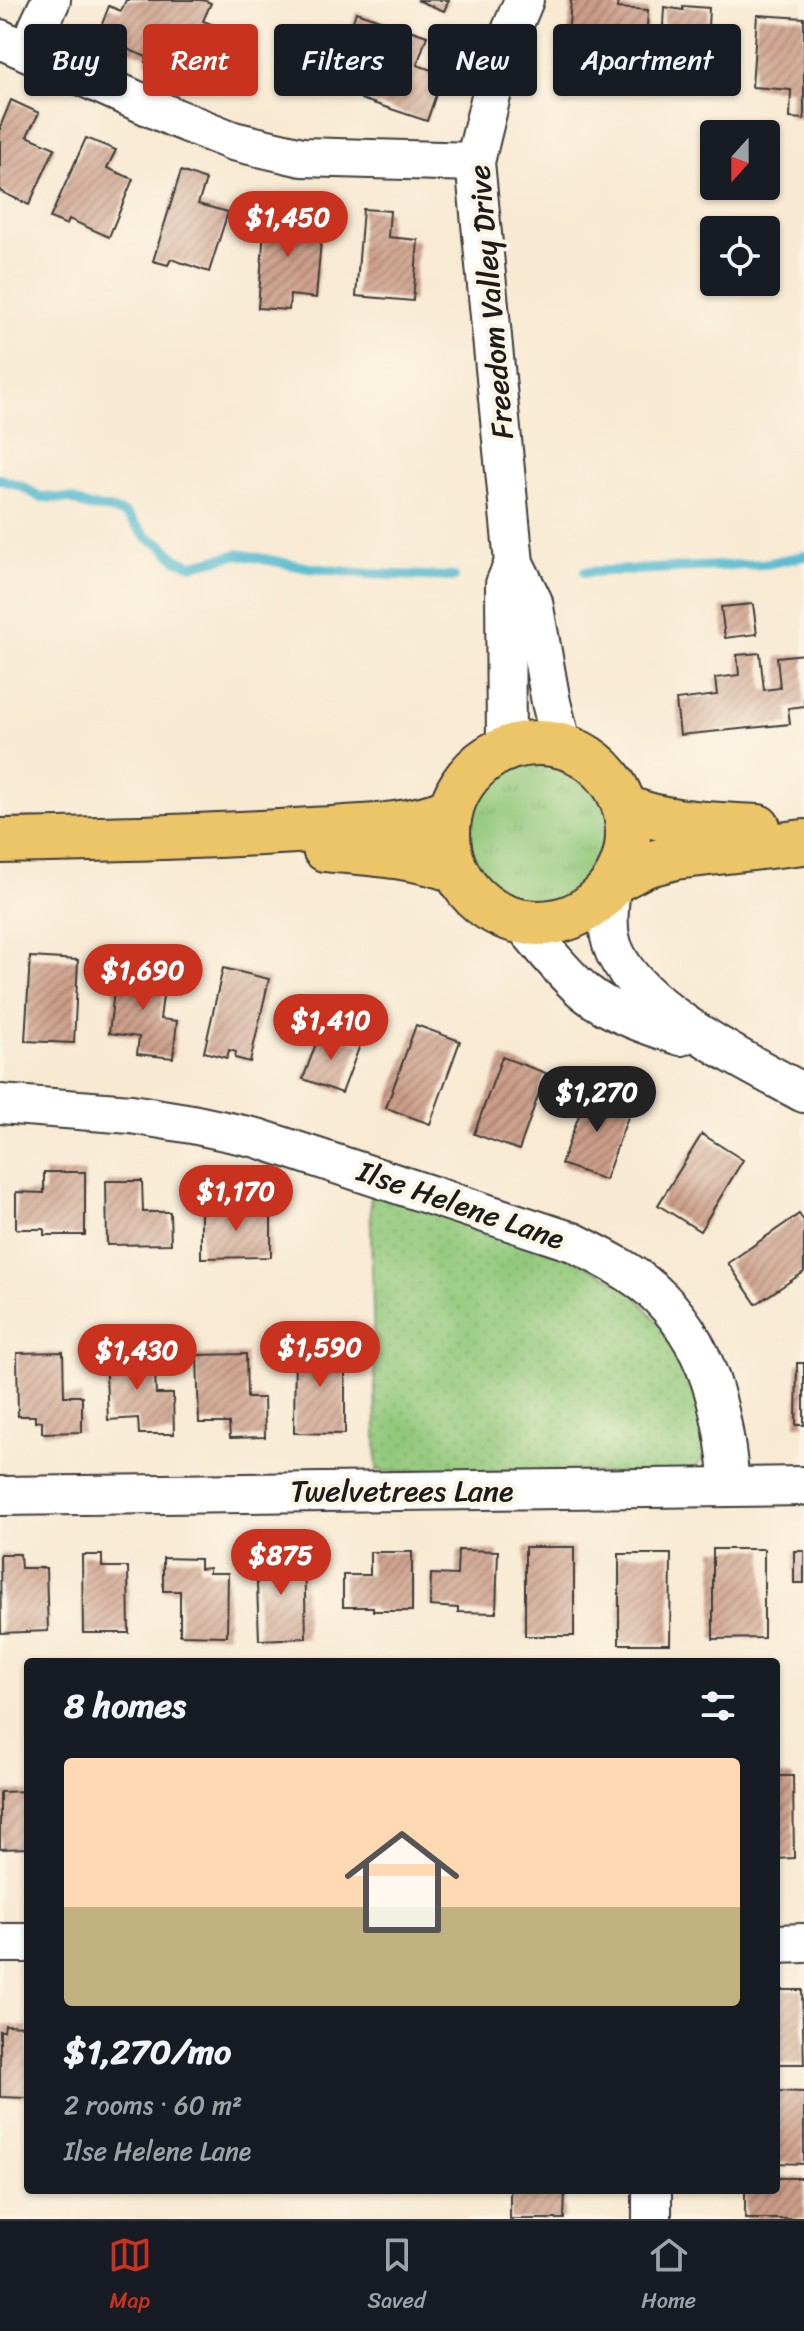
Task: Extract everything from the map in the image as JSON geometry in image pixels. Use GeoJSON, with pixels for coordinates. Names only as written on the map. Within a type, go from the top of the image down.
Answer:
{"type":"FeatureCollection","features":[{"type":"Feature","properties":{"kind":"main road"},"geometry":{"type":"LineString","coordinates":[[534,743],[562,746],[586,757],[606,773],[627,808],[628,850],[613,883],[599,901],[576,916],[548,924],[521,922],[492,911],[468,891],[454,870],[447,841],[450,810],[468,775],[486,759],[506,748],[534,743]]}},
{"type":"Feature","properties":{"kind":"main road"},"geometry":{"type":"LineString","coordinates":[[627,808],[668,821],[804,830]]}},
{"type":"Feature","properties":{"kind":"main road"},"geometry":{"type":"LineString","coordinates":[[0,841],[211,836],[408,822],[428,819],[450,810]]}},
{"type":"Feature","properties":{"kind":"main road"},"geometry":{"type":"LineString","coordinates":[[211,836],[407,857],[454,870]]}},
{"type":"Feature","properties":{"kind":"main road"},"geometry":{"type":"LineString","coordinates":[[613,883],[645,865],[675,857],[804,842]]}},
{"type":"Feature","properties":{"kind":"street"},"geometry":{"type":"LineString","coordinates":[[51,0],[14,45],[233,141],[302,157],[475,162]]}},
{"type":"Feature","properties":{"kind":"street","name":"Freedom Valley Drive"},"geometry":{"type":"LineString","coordinates":[[524,0],[501,55],[475,162],[514,563],[533,602],[545,675],[562,746]]}},
{"type":"Feature","properties":{"kind":"street","name":"Freedom Valley Drive"},"geometry":{"type":"LineString","coordinates":[[506,748],[505,584],[514,563]]}},
{"type":"Feature","properties":{"kind":"street"},"geometry":{"type":"LineString","coordinates":[[613,883],[609,912],[610,939],[626,971],[656,1003],[726,1051],[804,1093]]}},
{"type":"Feature","properties":{"kind":"street"},"geometry":{"type":"LineString","coordinates":[[521,922],[570,978],[599,1002],[652,1027],[726,1051]]}},
{"type":"Feature","properties":{"kind":"street","name":"Ilse Helene Lane"},"geometry":{"type":"LineString","coordinates":[[0,1104],[131,1114],[257,1138],[573,1242],[618,1266],[652,1290],[682,1324],[705,1362],[719,1404],[727,1443],[730,1486]]}},
{"type":"Feature","properties":{"kind":"street","name":"Twelvetrees Lane"},"geometry":{"type":"LineString","coordinates":[[0,1496],[804,1486]]}},
{"type":"Feature","properties":{"kind":"street"},"geometry":{"type":"LineString","coordinates":[[0,1943],[24,1943]]}},
{"type":"Feature","properties":{"kind":"street"},"geometry":{"type":"LineString","coordinates":[[780,1944],[804,1943]]}},
{"type":"Feature","properties":{"kind":"street"},"geometry":{"type":"LineString","coordinates":[[652,2194],[652,2219]]}},
{"type":"Feature","properties":{"kind":"green space"},"geometry":{"type":"Polygon","coordinates":[[[537,743],[571,750],[601,769],[620,799],[627,833],[620,867],[601,897],[571,916],[537,923],[503,916],[473,897],[454,867],[447,833],[454,799],[473,769],[503,750],[537,743]]]}},
{"type":"Feature","properties":{"kind":"green space"},"geometry":{"type":"Polygon","coordinates":[[[370,1188],[581,1262],[629,1288],[687,1356],[710,1433],[707,1454],[695,1469],[674,1474],[377,1471],[370,1188]]]}},
{"type":"Feature","properties":{"kind":"building"},"geometry":{"type":"Polygon","coordinates":[[[126,0],[203,0],[211,3],[203,21],[211,24],[143,24],[143,55],[127,49],[127,24],[102,24],[109,6],[121,11],[126,0]]]}},
{"type":"Feature","properties":{"kind":"building"},"geometry":{"type":"Polygon","coordinates":[[[417,0],[449,0],[444,11],[417,0]]]}},
{"type":"Feature","properties":{"kind":"building"},"geometry":{"type":"Polygon","coordinates":[[[571,0],[618,0],[617,8],[648,10],[647,24],[569,24],[571,0]]]}},
{"type":"Feature","properties":{"kind":"building"},"geometry":{"type":"Polygon","coordinates":[[[683,6],[709,8],[708,24],[663,24],[664,7],[683,10],[683,6]]]}},
{"type":"Feature","properties":{"kind":"building"},"geometry":{"type":"Polygon","coordinates":[[[356,12],[392,24],[352,24],[356,12]]]}},
{"type":"Feature","properties":{"kind":"building"},"geometry":{"type":"Polygon","coordinates":[[[757,15],[804,18],[804,119],[790,118],[791,90],[752,87],[757,15]]]}},
{"type":"Feature","properties":{"kind":"building"},"geometry":{"type":"Polygon","coordinates":[[[412,31],[427,36],[417,65],[428,69],[428,96],[436,96],[427,121],[361,99],[362,96],[412,96],[412,31]]]}},
{"type":"Feature","properties":{"kind":"building"},"geometry":{"type":"Polygon","coordinates":[[[11,100],[39,113],[27,136],[55,148],[29,205],[0,191],[0,127],[11,100]]]}},
{"type":"Feature","properties":{"kind":"building"},"geometry":{"type":"Polygon","coordinates":[[[86,138],[116,150],[107,168],[133,179],[109,237],[69,219],[67,225],[50,218],[86,138]]]}},
{"type":"Feature","properties":{"kind":"building"},"geometry":{"type":"Polygon","coordinates":[[[181,171],[206,180],[198,204],[228,212],[209,272],[171,259],[168,265],[153,261],[181,171]]]}},
{"type":"Feature","properties":{"kind":"building"},"geometry":{"type":"Polygon","coordinates":[[[284,204],[294,204],[292,226],[322,229],[316,298],[290,295],[289,310],[258,308],[265,217],[262,216],[263,205],[283,207],[284,204]]]}},
{"type":"Feature","properties":{"kind":"building"},"geometry":{"type":"Polygon","coordinates":[[[363,209],[390,211],[388,237],[418,240],[413,301],[356,296],[363,209]]]}},
{"type":"Feature","properties":{"kind":"building"},"geometry":{"type":"Polygon","coordinates":[[[753,604],[757,634],[725,638],[721,607],[753,604]]]}},
{"type":"Feature","properties":{"kind":"building"},"geometry":{"type":"Polygon","coordinates":[[[760,653],[764,690],[780,688],[777,657],[804,654],[804,706],[788,708],[790,724],[680,735],[676,700],[717,695],[715,678],[739,675],[737,655],[760,653]]]}},
{"type":"Feature","properties":{"kind":"building"},"geometry":{"type":"Polygon","coordinates":[[[30,957],[78,960],[74,1043],[25,1041],[30,957]]]}},
{"type":"Feature","properties":{"kind":"building"},"geometry":{"type":"Polygon","coordinates":[[[117,967],[166,973],[160,1019],[177,1021],[173,1058],[137,1054],[139,1037],[109,1033],[117,967]]]}},
{"type":"Feature","properties":{"kind":"building"},"geometry":{"type":"Polygon","coordinates":[[[223,968],[269,979],[250,1062],[235,1058],[236,1052],[229,1050],[227,1058],[204,1052],[223,968]]]}},
{"type":"Feature","properties":{"kind":"building"},"geometry":{"type":"Polygon","coordinates":[[[416,1025],[460,1041],[430,1124],[386,1108],[416,1025]]]}},
{"type":"Feature","properties":{"kind":"building"},"geometry":{"type":"Polygon","coordinates":[[[321,1030],[360,1045],[342,1093],[303,1079],[321,1030]]]}},
{"type":"Feature","properties":{"kind":"building"},"geometry":{"type":"Polygon","coordinates":[[[502,1057],[546,1073],[519,1150],[474,1134],[502,1057]]]}},
{"type":"Feature","properties":{"kind":"building"},"geometry":{"type":"Polygon","coordinates":[[[589,1088],[633,1103],[605,1180],[561,1164],[589,1088]]]}},
{"type":"Feature","properties":{"kind":"building"},"geometry":{"type":"Polygon","coordinates":[[[702,1134],[743,1160],[700,1231],[658,1205],[702,1134]]]}},
{"type":"Feature","properties":{"kind":"building"},"geometry":{"type":"Polygon","coordinates":[[[44,1172],[85,1172],[85,1235],[44,1235],[44,1229],[16,1229],[16,1192],[44,1193],[44,1172]]]}},
{"type":"Feature","properties":{"kind":"building"},"geometry":{"type":"Polygon","coordinates":[[[106,1181],[142,1181],[143,1212],[170,1212],[171,1244],[107,1245],[106,1181]]]}},
{"type":"Feature","properties":{"kind":"building"},"geometry":{"type":"Polygon","coordinates":[[[201,1208],[271,1208],[271,1257],[201,1258],[201,1208]]]}},
{"type":"Feature","properties":{"kind":"building"},"geometry":{"type":"Polygon","coordinates":[[[799,1214],[804,1221],[804,1272],[756,1304],[728,1263],[799,1214]]]}},
{"type":"Feature","properties":{"kind":"building"},"geometry":{"type":"Polygon","coordinates":[[[295,1344],[345,1345],[345,1434],[294,1433],[295,1344]]]}},
{"type":"Feature","properties":{"kind":"building"},"geometry":{"type":"Polygon","coordinates":[[[154,1350],[156,1394],[173,1394],[174,1434],[139,1434],[138,1418],[108,1420],[105,1352],[154,1350]]]}},
{"type":"Feature","properties":{"kind":"building"},"geometry":{"type":"Polygon","coordinates":[[[63,1352],[64,1396],[82,1396],[82,1432],[42,1433],[42,1421],[35,1422],[35,1416],[18,1416],[17,1353],[63,1352]]]}},
{"type":"Feature","properties":{"kind":"building"},"geometry":{"type":"Polygon","coordinates":[[[246,1354],[247,1398],[264,1398],[265,1437],[230,1438],[229,1423],[199,1423],[197,1355],[246,1354]]]}},
{"type":"Feature","properties":{"kind":"building"},"geometry":{"type":"Polygon","coordinates":[[[797,1363],[804,1363],[804,1425],[796,1425],[797,1363]]]}},
{"type":"Feature","properties":{"kind":"building"},"geometry":{"type":"Polygon","coordinates":[[[525,1547],[574,1547],[574,1636],[525,1636],[525,1547]]]}},
{"type":"Feature","properties":{"kind":"building"},"geometry":{"type":"Polygon","coordinates":[[[713,1549],[764,1549],[764,1638],[713,1639],[713,1549]]]}},
{"type":"Feature","properties":{"kind":"building"},"geometry":{"type":"Polygon","coordinates":[[[458,1550],[498,1551],[496,1613],[458,1612],[458,1608],[430,1606],[431,1574],[457,1575],[458,1550]]]}},
{"type":"Feature","properties":{"kind":"building"},"geometry":{"type":"Polygon","coordinates":[[[794,1551],[804,1551],[804,1583],[794,1583],[794,1551]]]}},
{"type":"Feature","properties":{"kind":"building"},"geometry":{"type":"Polygon","coordinates":[[[370,1552],[412,1552],[412,1611],[343,1607],[343,1575],[370,1575],[370,1552]]]}},
{"type":"Feature","properties":{"kind":"building"},"geometry":{"type":"Polygon","coordinates":[[[0,1554],[20,1554],[21,1568],[46,1568],[48,1631],[1,1633],[0,1554]]]}},
{"type":"Feature","properties":{"kind":"building"},"geometry":{"type":"Polygon","coordinates":[[[619,1554],[671,1554],[670,1644],[619,1644],[619,1554]]]}},
{"type":"Feature","properties":{"kind":"building"},"geometry":{"type":"Polygon","coordinates":[[[82,1555],[102,1555],[102,1567],[128,1567],[129,1633],[83,1633],[82,1555]]]}},
{"type":"Feature","properties":{"kind":"building"},"geometry":{"type":"Polygon","coordinates":[[[304,1555],[306,1638],[259,1640],[256,1557],[304,1555]]]}},
{"type":"Feature","properties":{"kind":"building"},"geometry":{"type":"Polygon","coordinates":[[[163,1558],[200,1559],[200,1569],[209,1568],[209,1573],[228,1573],[227,1636],[180,1635],[180,1591],[163,1591],[163,1558]]]}},
{"type":"Feature","properties":{"kind":"building"},"geometry":{"type":"Polygon","coordinates":[[[780,1776],[793,1776],[794,1858],[780,1859],[780,1776]]]}},
{"type":"Feature","properties":{"kind":"building"},"geometry":{"type":"Polygon","coordinates":[[[24,1791],[24,1848],[0,1849],[0,1792],[24,1791]]]}},
{"type":"Feature","properties":{"kind":"building"},"geometry":{"type":"Polygon","coordinates":[[[780,1990],[802,1990],[804,2064],[780,2064],[780,1990]]]}},
{"type":"Feature","properties":{"kind":"building"},"geometry":{"type":"Polygon","coordinates":[[[5,2025],[24,2026],[24,2098],[0,2097],[0,2031],[4,2031],[5,2025]]]}},
{"type":"Feature","properties":{"kind":"building"},"geometry":{"type":"Polygon","coordinates":[[[780,2091],[804,2092],[804,2164],[780,2163],[780,2091]]]}},
{"type":"Feature","properties":{"kind":"building"},"geometry":{"type":"Polygon","coordinates":[[[780,2178],[804,2178],[804,2219],[745,2219],[745,2194],[780,2194],[780,2178]]]}},
{"type":"Feature","properties":{"kind":"building"},"geometry":{"type":"Polygon","coordinates":[[[510,2194],[565,2194],[564,2219],[510,2219],[510,2194]]]}},
{"type":"Feature","properties":{"kind":"waterway"},"geometry":{"type":"LineString","coordinates":[[0,479],[40,497],[71,499],[89,507],[125,514],[148,538],[162,545],[177,560],[193,565],[239,554],[309,568],[454,577]]}},
{"type":"Feature","properties":{"kind":"waterway"},"geometry":{"type":"LineString","coordinates":[[585,572],[765,564],[804,556]]}}]}
